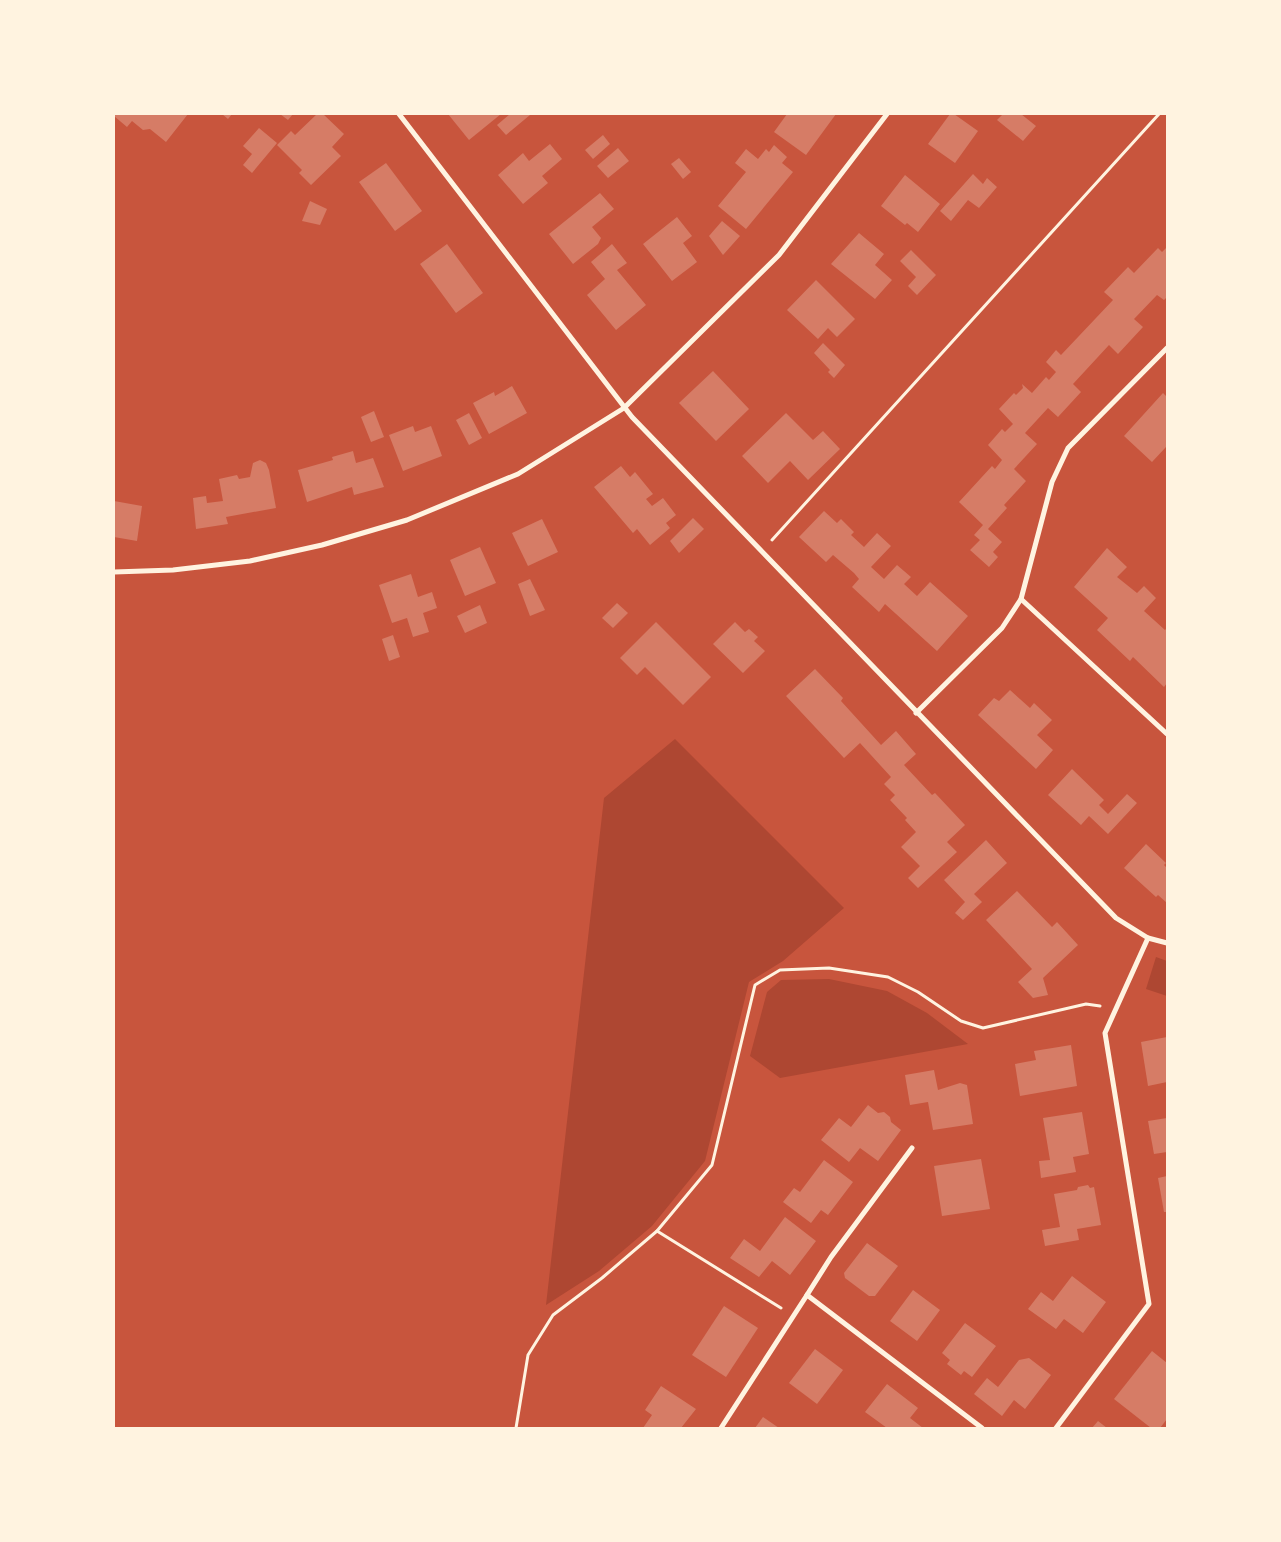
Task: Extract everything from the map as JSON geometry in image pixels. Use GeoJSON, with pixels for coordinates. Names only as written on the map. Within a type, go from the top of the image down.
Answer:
{"type":"FeatureCollection","features":[{"type":"Feature","properties":{"kind":"street"},"geometry":{"type":"LineString","coordinates":[[399,114],[624,408],[916,713],[1116,918],[1148,938],[1167,943]]}},
{"type":"Feature","properties":{"kind":"street"},"geometry":{"type":"LineString","coordinates":[[114,572],[173,570],[250,561],[322,545],[407,520],[518,474],[624,408],[779,255],[887,114]]}},
{"type":"Feature","properties":{"kind":"street"},"geometry":{"type":"LineString","coordinates":[[916,713],[1002,628],[1021,599],[1052,482],[1068,448],[1167,348]]}},
{"type":"Feature","properties":{"kind":"street"},"geometry":{"type":"LineString","coordinates":[[1021,599],[1167,734]]}},
{"type":"Feature","properties":{"kind":"street"},"geometry":{"type":"LineString","coordinates":[[1056,1428],[1149,1304],[1105,1033],[1148,938]]}},
{"type":"Feature","properties":{"kind":"street"},"geometry":{"type":"LineString","coordinates":[[721,1428],[831,1257],[912,1148]]}},
{"type":"Feature","properties":{"kind":"street"},"geometry":{"type":"LineString","coordinates":[[807,1295],[982,1428]]}},
{"type":"Feature","properties":{"kind":"path"},"geometry":{"type":"LineString","coordinates":[[761,551],[1159,114]]}},
{"type":"Feature","properties":{"kind":"path"},"geometry":{"type":"LineString","coordinates":[[516,1428],[528,1355],[554,1315],[602,1278],[657,1231],[712,1165],[755,985],[780,970],[829,968],[888,977],[918,992],[960,1021],[983,1028],[1086,1004],[1115,1008]]}},
{"type":"Feature","properties":{"kind":"path"},"geometry":{"type":"LineString","coordinates":[[657,1231],[794,1316]]}},
{"type":"Feature","properties":{"kind":"shaded area"},"geometry":{"type":"Polygon","coordinates":[[[675,739],[844,908],[783,961],[749,982],[705,1161],[652,1226],[599,1271],[546,1305],[604,798],[675,739]]]}},
{"type":"Feature","properties":{"kind":"shaded area"},"geometry":{"type":"Polygon","coordinates":[[[1156,957],[1167,961],[1167,996],[1146,989],[1156,957]]]}},
{"type":"Feature","properties":{"kind":"shaded area"},"geometry":{"type":"Polygon","coordinates":[[[829,979],[887,991],[927,1013],[968,1044],[780,1078],[750,1056],[767,992],[781,980],[829,979]]]}},
{"type":"Feature","properties":{"kind":"building"},"geometry":{"type":"Polygon","coordinates":[[[114,114],[188,114],[166,142],[150,129],[143,130],[132,121],[127,127],[114,114]]]}},
{"type":"Feature","properties":{"kind":"building"},"geometry":{"type":"Polygon","coordinates":[[[222,114],[232,114],[228,119],[222,114]]]}},
{"type":"Feature","properties":{"kind":"building"},"geometry":{"type":"Polygon","coordinates":[[[280,114],[293,114],[288,120],[280,114]]]}},
{"type":"Feature","properties":{"kind":"building"},"geometry":{"type":"Polygon","coordinates":[[[317,114],[323,114],[344,134],[332,147],[341,156],[311,185],[299,173],[302,170],[277,145],[291,131],[295,135],[317,114]]]}},
{"type":"Feature","properties":{"kind":"building"},"geometry":{"type":"Polygon","coordinates":[[[448,114],[501,114],[469,140],[448,114]]]}},
{"type":"Feature","properties":{"kind":"building"},"geometry":{"type":"Polygon","coordinates":[[[510,114],[530,115],[506,135],[497,125],[510,114]]]}},
{"type":"Feature","properties":{"kind":"building"},"geometry":{"type":"Polygon","coordinates":[[[787,114],[836,114],[806,155],[774,132],[787,114]]]}},
{"type":"Feature","properties":{"kind":"building"},"geometry":{"type":"Polygon","coordinates":[[[950,114],[954,114],[978,131],[955,163],[928,144],[950,114]]]}},
{"type":"Feature","properties":{"kind":"building"},"geometry":{"type":"Polygon","coordinates":[[[1003,114],[1021,114],[1036,126],[1023,141],[997,120],[1003,114]]]}},
{"type":"Feature","properties":{"kind":"building"},"geometry":{"type":"Polygon","coordinates":[[[259,128],[277,143],[252,173],[243,165],[252,154],[243,146],[259,128]]]}},
{"type":"Feature","properties":{"kind":"building"},"geometry":{"type":"Polygon","coordinates":[[[603,135],[610,144],[593,159],[585,150],[603,135]]]}},
{"type":"Feature","properties":{"kind":"building"},"geometry":{"type":"Polygon","coordinates":[[[550,144],[562,159],[542,176],[548,183],[523,204],[498,175],[523,153],[529,161],[550,144]]]}},
{"type":"Feature","properties":{"kind":"building"},"geometry":{"type":"Polygon","coordinates":[[[774,145],[787,157],[782,163],[793,172],[746,229],[718,206],[746,172],[735,163],[746,149],[758,159],[766,149],[769,152],[774,145]]]}},
{"type":"Feature","properties":{"kind":"building"},"geometry":{"type":"Polygon","coordinates":[[[618,148],[629,161],[608,178],[597,166],[618,148]]]}},
{"type":"Feature","properties":{"kind":"building"},"geometry":{"type":"Polygon","coordinates":[[[679,158],[691,172],[683,179],[671,164],[679,158]]]}},
{"type":"Feature","properties":{"kind":"building"},"geometry":{"type":"Polygon","coordinates":[[[386,163],[422,211],[395,231],[359,182],[386,163]]]}},
{"type":"Feature","properties":{"kind":"building"},"geometry":{"type":"Polygon","coordinates":[[[973,174],[983,184],[987,178],[997,187],[979,208],[968,200],[951,221],[940,211],[973,174]]]}},
{"type":"Feature","properties":{"kind":"building"},"geometry":{"type":"Polygon","coordinates":[[[905,175],[940,204],[918,232],[907,223],[905,225],[881,206],[905,175]]]}},
{"type":"Feature","properties":{"kind":"building"},"geometry":{"type":"Polygon","coordinates":[[[600,193],[614,209],[592,227],[601,238],[598,244],[573,264],[549,234],[600,193]]]}},
{"type":"Feature","properties":{"kind":"building"},"geometry":{"type":"Polygon","coordinates":[[[310,201],[327,209],[320,225],[302,221],[310,201]]]}},
{"type":"Feature","properties":{"kind":"building"},"geometry":{"type":"Polygon","coordinates":[[[677,217],[692,236],[683,243],[697,262],[672,281],[643,244],[677,217]]]}},
{"type":"Feature","properties":{"kind":"building"},"geometry":{"type":"Polygon","coordinates":[[[722,221],[740,236],[723,255],[709,236],[722,221]]]}},
{"type":"Feature","properties":{"kind":"building"},"geometry":{"type":"Polygon","coordinates":[[[859,233],[884,254],[875,265],[892,280],[875,299],[831,264],[859,233]]]}},
{"type":"Feature","properties":{"kind":"building"},"geometry":{"type":"Polygon","coordinates":[[[447,244],[483,293],[456,313],[420,264],[447,244]]]}},
{"type":"Feature","properties":{"kind":"building"},"geometry":{"type":"Polygon","coordinates":[[[612,244],[627,263],[617,270],[646,305],[616,330],[587,295],[605,279],[591,262],[612,244]]]}},
{"type":"Feature","properties":{"kind":"building"},"geometry":{"type":"Polygon","coordinates":[[[1167,247],[1167,297],[1164,300],[1157,295],[1134,319],[1143,327],[1118,354],[1109,345],[1073,384],[1081,392],[1058,417],[1048,408],[1025,433],[1037,444],[1014,469],[1026,481],[1004,505],[1007,508],[988,529],[1002,542],[993,552],[998,557],[989,567],[970,550],[980,540],[974,535],[983,525],[959,502],[992,466],[995,469],[1002,460],[988,445],[1002,429],[1005,432],[1013,424],[999,409],[1014,393],[1016,395],[1023,388],[1022,384],[1032,393],[1046,377],[1049,380],[1056,372],[1046,362],[1056,350],[1061,355],[1113,300],[1104,292],[1128,267],[1134,273],[1158,248],[1162,252],[1167,247]]]}},
{"type":"Feature","properties":{"kind":"building"},"geometry":{"type":"Polygon","coordinates":[[[911,250],[936,275],[917,295],[908,286],[916,277],[900,261],[911,250]]]}},
{"type":"Feature","properties":{"kind":"building"},"geometry":{"type":"Polygon","coordinates":[[[816,280],[855,319],[837,337],[828,328],[818,339],[787,310],[816,280]]]}},
{"type":"Feature","properties":{"kind":"building"},"geometry":{"type":"Polygon","coordinates":[[[823,343],[845,365],[834,378],[828,372],[830,370],[814,353],[823,343]]]}},
{"type":"Feature","properties":{"kind":"building"},"geometry":{"type":"Polygon","coordinates":[[[713,371],[749,409],[716,441],[679,403],[713,371]]]}},
{"type":"Feature","properties":{"kind":"building"},"geometry":{"type":"Polygon","coordinates":[[[512,386],[527,413],[489,434],[473,403],[494,392],[495,396],[512,386]]]}},
{"type":"Feature","properties":{"kind":"building"},"geometry":{"type":"Polygon","coordinates":[[[1163,393],[1167,397],[1167,448],[1152,462],[1124,436],[1163,393]]]}},
{"type":"Feature","properties":{"kind":"building"},"geometry":{"type":"Polygon","coordinates":[[[374,411],[384,437],[371,442],[361,417],[374,411]]]}},
{"type":"Feature","properties":{"kind":"building"},"geometry":{"type":"Polygon","coordinates":[[[469,413],[482,438],[469,445],[456,420],[469,413]]]}},
{"type":"Feature","properties":{"kind":"building"},"geometry":{"type":"Polygon","coordinates":[[[786,413],[813,440],[823,431],[840,449],[808,480],[790,461],[768,483],[742,456],[786,413]]]}},
{"type":"Feature","properties":{"kind":"building"},"geometry":{"type":"Polygon","coordinates":[[[413,426],[415,432],[431,426],[442,456],[403,471],[389,435],[413,426]]]}},
{"type":"Feature","properties":{"kind":"building"},"geometry":{"type":"Polygon","coordinates":[[[353,451],[356,463],[373,458],[384,487],[354,495],[352,487],[307,502],[298,470],[333,460],[332,457],[353,451]]]}},
{"type":"Feature","properties":{"kind":"building"},"geometry":{"type":"Polygon","coordinates":[[[260,460],[266,463],[269,470],[276,508],[226,517],[228,524],[196,529],[193,498],[206,496],[207,503],[223,501],[219,479],[237,475],[239,479],[250,477],[253,463],[260,460]]]}},
{"type":"Feature","properties":{"kind":"building"},"geometry":{"type":"Polygon","coordinates":[[[621,466],[630,477],[635,472],[653,494],[646,499],[652,506],[663,498],[676,515],[666,523],[670,528],[650,545],[637,529],[633,533],[594,487],[621,466]]]}},
{"type":"Feature","properties":{"kind":"building"},"geometry":{"type":"Polygon","coordinates":[[[114,501],[142,506],[137,541],[114,537],[114,501]]]}},
{"type":"Feature","properties":{"kind":"building"},"geometry":{"type":"Polygon","coordinates":[[[824,511],[837,523],[841,519],[854,532],[851,535],[864,547],[877,533],[891,546],[871,567],[884,579],[897,565],[911,577],[904,584],[917,596],[930,582],[968,616],[937,651],[885,604],[879,612],[852,587],[859,579],[833,555],[826,562],[799,537],[824,511]]]}},
{"type":"Feature","properties":{"kind":"building"},"geometry":{"type":"Polygon","coordinates":[[[693,518],[704,529],[679,553],[670,541],[693,518]]]}},
{"type":"Feature","properties":{"kind":"building"},"geometry":{"type":"Polygon","coordinates":[[[542,519],[558,552],[528,566],[512,533],[542,519]]]}},
{"type":"Feature","properties":{"kind":"building"},"geometry":{"type":"Polygon","coordinates":[[[480,547],[496,583],[465,596],[450,560],[480,547]]]}},
{"type":"Feature","properties":{"kind":"building"},"geometry":{"type":"Polygon","coordinates":[[[1107,548],[1127,567],[1117,577],[1137,593],[1144,586],[1156,598],[1144,611],[1165,630],[1167,628],[1167,683],[1164,687],[1133,657],[1130,661],[1097,630],[1108,618],[1074,587],[1107,548]]]}},
{"type":"Feature","properties":{"kind":"building"},"geometry":{"type":"Polygon","coordinates":[[[411,574],[418,597],[432,592],[437,608],[423,613],[429,632],[413,637],[407,618],[392,623],[379,585],[411,574]]]}},
{"type":"Feature","properties":{"kind":"building"},"geometry":{"type":"Polygon","coordinates":[[[530,579],[545,610],[530,616],[518,584],[530,579]]]}},
{"type":"Feature","properties":{"kind":"building"},"geometry":{"type":"Polygon","coordinates":[[[617,603],[628,613],[613,628],[602,618],[617,603]]]}},
{"type":"Feature","properties":{"kind":"building"},"geometry":{"type":"Polygon","coordinates":[[[480,605],[487,623],[465,633],[457,616],[480,605]]]}},
{"type":"Feature","properties":{"kind":"building"},"geometry":{"type":"Polygon","coordinates":[[[656,622],[711,677],[683,705],[645,667],[637,675],[620,658],[656,622]]]}},
{"type":"Feature","properties":{"kind":"building"},"geometry":{"type":"Polygon","coordinates":[[[735,622],[745,632],[749,629],[758,637],[754,641],[765,651],[743,673],[713,644],[735,622]]]}},
{"type":"Feature","properties":{"kind":"building"},"geometry":{"type":"Polygon","coordinates":[[[393,635],[400,657],[389,661],[382,639],[393,635]]]}},
{"type":"Feature","properties":{"kind":"building"},"geometry":{"type":"Polygon","coordinates":[[[815,669],[843,698],[841,701],[881,745],[896,731],[916,754],[904,765],[932,795],[935,793],[965,825],[947,842],[957,852],[918,888],[908,878],[920,866],[901,847],[916,832],[905,820],[907,818],[890,800],[895,795],[884,784],[891,777],[860,743],[844,758],[786,696],[815,669]]]}},
{"type":"Feature","properties":{"kind":"building"},"geometry":{"type":"Polygon","coordinates":[[[1010,690],[1030,708],[1034,703],[1052,720],[1037,735],[1053,750],[1036,769],[978,715],[994,698],[999,701],[1010,690]]]}},
{"type":"Feature","properties":{"kind":"building"},"geometry":{"type":"Polygon","coordinates":[[[1072,769],[1104,800],[1099,805],[1108,814],[1127,794],[1137,803],[1108,834],[1089,816],[1081,825],[1048,795],[1072,769]]]}},
{"type":"Feature","properties":{"kind":"building"},"geometry":{"type":"Polygon","coordinates":[[[986,840],[1007,863],[974,894],[982,902],[963,920],[955,913],[965,902],[944,880],[986,840]]]}},
{"type":"Feature","properties":{"kind":"building"},"geometry":{"type":"Polygon","coordinates":[[[1146,844],[1166,863],[1164,865],[1167,868],[1167,903],[1158,895],[1156,897],[1124,868],[1146,844]]]}},
{"type":"Feature","properties":{"kind":"building"},"geometry":{"type":"Polygon","coordinates":[[[1017,891],[1052,927],[1057,922],[1078,945],[1043,978],[1048,995],[1033,998],[1018,982],[1032,969],[986,920],[1017,891]]]}},
{"type":"Feature","properties":{"kind":"building"},"geometry":{"type":"Polygon","coordinates":[[[1167,1037],[1167,1082],[1148,1086],[1141,1042],[1167,1037]]]}},
{"type":"Feature","properties":{"kind":"building"},"geometry":{"type":"Polygon","coordinates":[[[1071,1045],[1077,1086],[1020,1096],[1015,1064],[1036,1060],[1034,1051],[1071,1045]]]}},
{"type":"Feature","properties":{"kind":"building"},"geometry":{"type":"Polygon","coordinates":[[[934,1070],[938,1090],[960,1083],[967,1085],[973,1124],[933,1130],[928,1102],[910,1105],[905,1075],[934,1070]]]}},
{"type":"Feature","properties":{"kind":"building"},"geometry":{"type":"Polygon","coordinates":[[[868,1105],[878,1113],[884,1112],[890,1117],[891,1122],[901,1130],[878,1161],[860,1148],[849,1162],[821,1140],[839,1118],[851,1127],[868,1105]]]}},
{"type":"Feature","properties":{"kind":"building"},"geometry":{"type":"Polygon","coordinates":[[[1082,1112],[1089,1154],[1073,1157],[1076,1172],[1041,1178],[1039,1161],[1050,1160],[1043,1118],[1082,1112]]]}},
{"type":"Feature","properties":{"kind":"building"},"geometry":{"type":"Polygon","coordinates":[[[1167,1118],[1167,1152],[1154,1154],[1148,1121],[1167,1118]]]}},
{"type":"Feature","properties":{"kind":"building"},"geometry":{"type":"Polygon","coordinates":[[[981,1159],[990,1209],[942,1216],[934,1166],[981,1159]]]}},
{"type":"Feature","properties":{"kind":"building"},"geometry":{"type":"Polygon","coordinates":[[[824,1160],[853,1182],[828,1215],[821,1210],[811,1223],[783,1202],[794,1188],[800,1192],[824,1160]]]}},
{"type":"Feature","properties":{"kind":"building"},"geometry":{"type":"Polygon","coordinates":[[[1167,1176],[1167,1212],[1164,1212],[1158,1178],[1167,1176]]]}},
{"type":"Feature","properties":{"kind":"building"},"geometry":{"type":"Polygon","coordinates":[[[1088,1185],[1090,1188],[1094,1187],[1101,1225],[1077,1229],[1079,1240],[1045,1246],[1042,1230],[1060,1227],[1054,1194],[1077,1190],[1078,1187],[1088,1185]]]}},
{"type":"Feature","properties":{"kind":"building"},"geometry":{"type":"Polygon","coordinates":[[[785,1217],[816,1241],[790,1275],[772,1261],[759,1277],[730,1258],[744,1239],[760,1251],[785,1217]]]}},
{"type":"Feature","properties":{"kind":"building"},"geometry":{"type":"Polygon","coordinates":[[[867,1243],[898,1266],[875,1296],[869,1296],[845,1278],[844,1273],[867,1243]]]}},
{"type":"Feature","properties":{"kind":"building"},"geometry":{"type":"Polygon","coordinates":[[[1072,1276],[1106,1302],[1083,1333],[1064,1319],[1056,1329],[1028,1309],[1041,1292],[1053,1301],[1072,1276]]]}},
{"type":"Feature","properties":{"kind":"building"},"geometry":{"type":"Polygon","coordinates":[[[913,1290],[940,1310],[917,1341],[890,1321],[913,1290]]]}},
{"type":"Feature","properties":{"kind":"building"},"geometry":{"type":"Polygon","coordinates":[[[724,1306],[758,1328],[726,1377],[692,1355],[724,1306]]]}},
{"type":"Feature","properties":{"kind":"building"},"geometry":{"type":"Polygon","coordinates":[[[965,1323],[996,1346],[972,1377],[964,1371],[961,1375],[947,1364],[950,1360],[942,1353],[965,1323]]]}},
{"type":"Feature","properties":{"kind":"building"},"geometry":{"type":"Polygon","coordinates":[[[815,1349],[843,1370],[817,1404],[789,1383],[815,1349]]]}},
{"type":"Feature","properties":{"kind":"building"},"geometry":{"type":"Polygon","coordinates":[[[1152,1351],[1167,1363],[1167,1419],[1160,1428],[1151,1428],[1114,1399],[1152,1351]]]}},
{"type":"Feature","properties":{"kind":"building"},"geometry":{"type":"Polygon","coordinates":[[[1029,1358],[1051,1375],[1025,1409],[1014,1400],[1002,1416],[974,1394],[987,1378],[998,1387],[1019,1360],[1029,1358]]]}},
{"type":"Feature","properties":{"kind":"building"},"geometry":{"type":"Polygon","coordinates":[[[887,1384],[918,1408],[910,1418],[923,1428],[887,1428],[865,1412],[887,1384]]]}},
{"type":"Feature","properties":{"kind":"building"},"geometry":{"type":"Polygon","coordinates":[[[661,1386],[696,1409],[681,1428],[643,1428],[652,1415],[645,1410],[661,1386]]]}},
{"type":"Feature","properties":{"kind":"building"},"geometry":{"type":"Polygon","coordinates":[[[763,1417],[779,1428],[755,1428],[763,1417]]]}},
{"type":"Feature","properties":{"kind":"building"},"geometry":{"type":"Polygon","coordinates":[[[1098,1421],[1107,1428],[1092,1428],[1098,1421]]]}}]}
